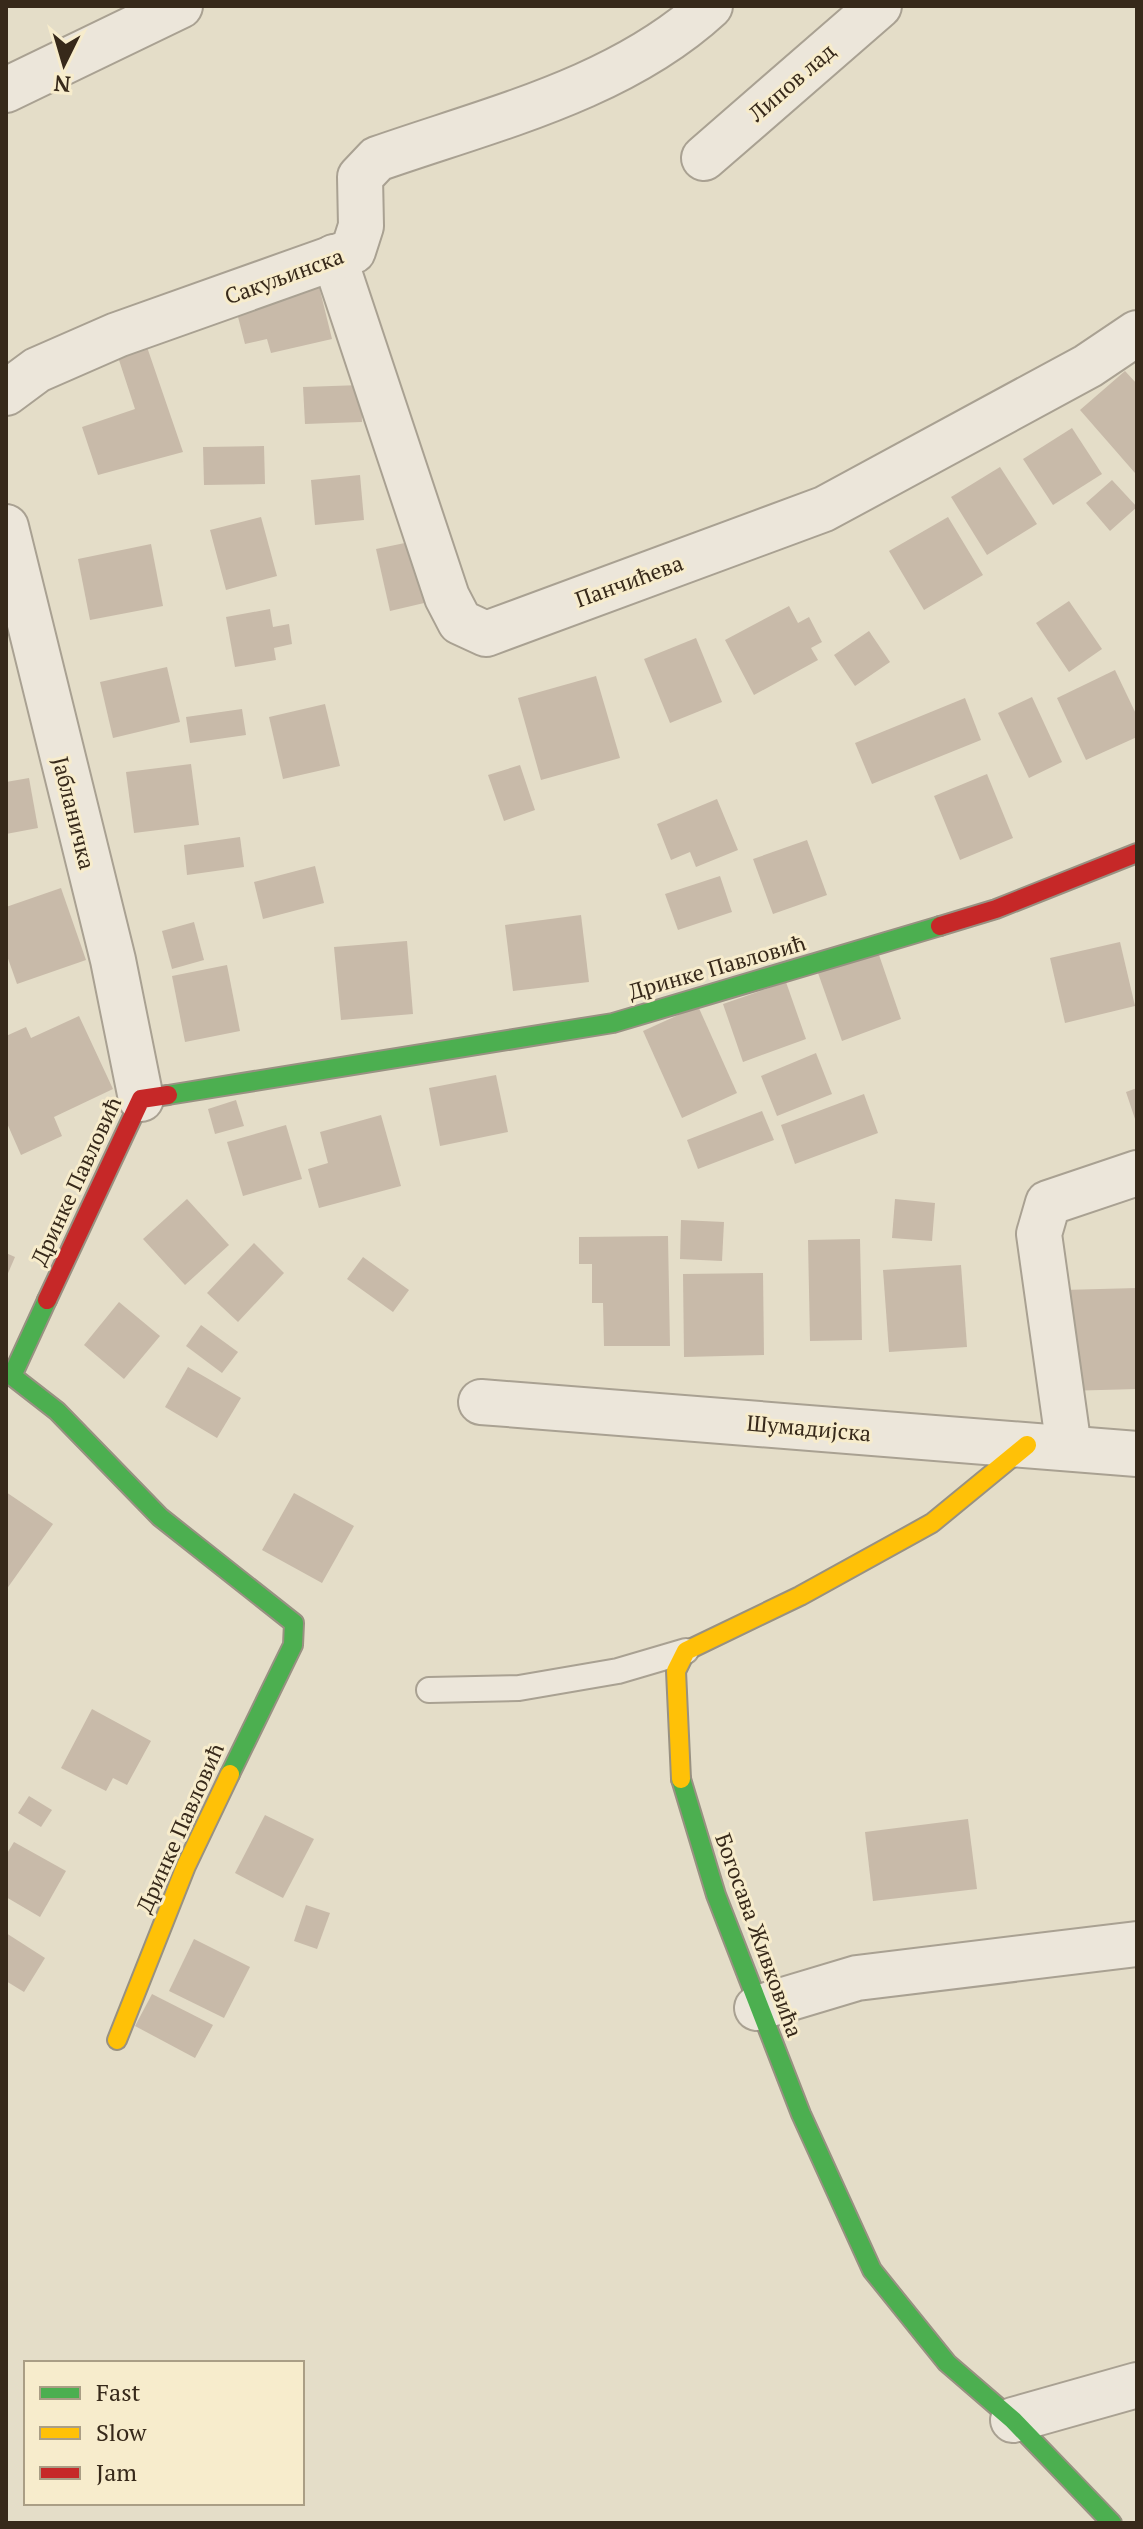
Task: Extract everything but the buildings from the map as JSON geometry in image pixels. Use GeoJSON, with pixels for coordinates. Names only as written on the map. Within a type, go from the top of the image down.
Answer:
{"type":"FeatureCollection","features":[{"type":"Feature","properties":{"kind":"street"},"geometry":{"type":"LineString","coordinates":[[6,90],[180,6]]}},
{"type":"Feature","properties":{"kind":"street","name":"Сакуљинска"},"geometry":{"type":"LineString","coordinates":[[6,393],[37,370],[117,335],[353,251],[361,226],[360,177],[377,159],[566,93],[639,59],[710,6]]}},
{"type":"Feature","properties":{"kind":"street","name":"Липов лад"},"geometry":{"type":"LineString","coordinates":[[704,158],[879,6]]}},
{"type":"Feature","properties":{"kind":"street","name":"Панчићева"},"geometry":{"type":"LineString","coordinates":[[334,257],[447,597],[460,622],[486,634],[824,509],[1088,366],[1137,333]]}},
{"type":"Feature","properties":{"kind":"street","name":"Јабланичка"},"geometry":{"type":"LineString","coordinates":[[6,527],[113,960],[141,1099]]}},
{"type":"Feature","properties":{"kind":"street","name":"Дринке Павловић"},"geometry":{"type":"LineString","coordinates":[[117,2040],[186,1866],[293,1645],[294,1623],[281,1610],[188,1544],[122,1482],[35,1389],[9,1374],[141,1099],[613,1023],[996,909],[1137,853]]}},
{"type":"Feature","properties":{"kind":"street"},"geometry":{"type":"LineString","coordinates":[[686,1651],[800,1596],[932,1523],[1048,1447],[1039,1234],[1048,1203],[1137,1173]]}},
{"type":"Feature","properties":{"kind":"street","name":"Шумадијска"},"geometry":{"type":"LineString","coordinates":[[481,1402],[1137,1454]]}},
{"type":"Feature","properties":{"kind":"street","name":"Богосава Живковића"},"geometry":{"type":"LineString","coordinates":[[686,1651],[676,1671],[675,1707],[681,1778],[716,1895],[757,2008],[872,2270],[947,2363],[1013,2420],[1112,2523]]}},
{"type":"Feature","properties":{"kind":"street"},"geometry":{"type":"LineString","coordinates":[[757,2008],[857,1978],[1137,1944]]}},
{"type":"Feature","properties":{"kind":"street"},"geometry":{"type":"LineString","coordinates":[[1013,2420],[1137,2385]]}},
{"type":"Feature","properties":{"kind":"lane"},"geometry":{"type":"LineString","coordinates":[[429,1690],[519,1688],[618,1671],[686,1651]]}},
{"type":"Feature","properties":{"kind":"traffic: fast"},"geometry":{"type":"LineString","coordinates":[[168,1095],[613,1023],[940,926]]}},
{"type":"Feature","properties":{"kind":"traffic: fast"},"geometry":{"type":"LineString","coordinates":[[47,1300],[12,1376],[57,1411],[160,1517],[294,1623],[293,1645],[230,1774]]}},
{"type":"Feature","properties":{"kind":"traffic: fast"},"geometry":{"type":"LineString","coordinates":[[681,1779],[716,1895],[801,2114],[872,2270],[947,2363],[1013,2420],[1112,2523]]}},
{"type":"Feature","properties":{"kind":"traffic: slow"},"geometry":{"type":"LineString","coordinates":[[681,1779],[676,1671],[686,1651],[800,1596],[932,1523],[1027,1445]]}},
{"type":"Feature","properties":{"kind":"traffic: slow"},"geometry":{"type":"LineString","coordinates":[[117,2040],[186,1866],[230,1774]]}},
{"type":"Feature","properties":{"kind":"traffic: jam"},"geometry":{"type":"LineString","coordinates":[[940,926],[996,909],[1137,853]]}},
{"type":"Feature","properties":{"kind":"traffic: jam"},"geometry":{"type":"LineString","coordinates":[[47,1300],[141,1099],[168,1095]]}}]}
